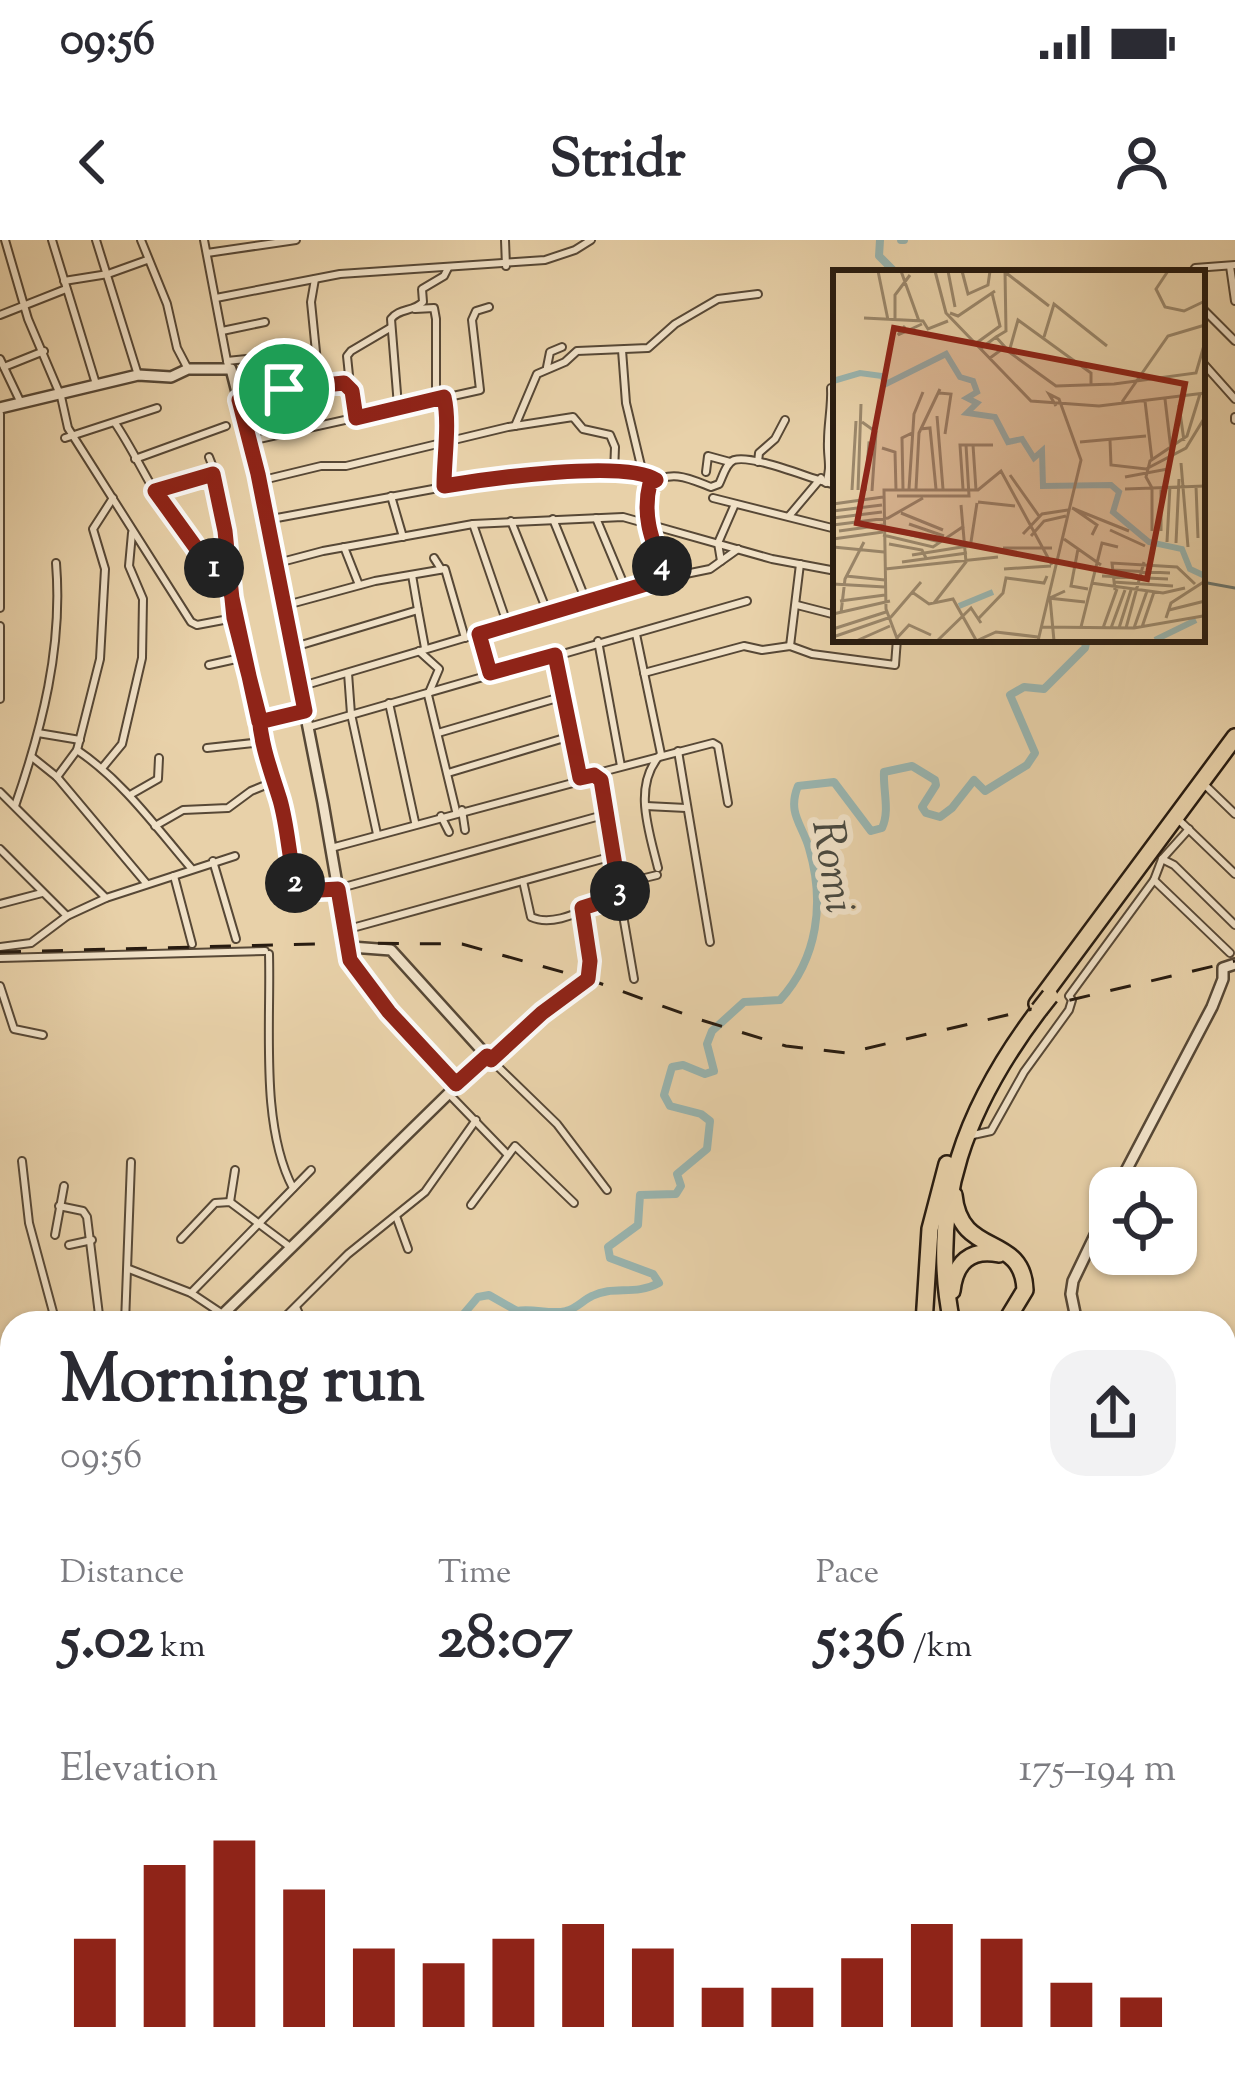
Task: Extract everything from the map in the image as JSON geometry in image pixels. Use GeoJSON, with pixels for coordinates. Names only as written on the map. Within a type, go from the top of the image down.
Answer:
{"type":"FeatureCollection","features":[{"type":"Feature","properties":{"kind":"highway"},"geometry":{"type":"LineString","coordinates":[[1184,818],[1234,747]]}},
{"type":"Feature","properties":{"kind":"highway"},"geometry":{"type":"LineString","coordinates":[[925,1311],[930,1228],[980,1086],[1234,747]]}},
{"type":"Feature","properties":{"kind":"highway"},"geometry":{"type":"LineString","coordinates":[[949,1311],[945,1233],[960,1145],[984,1091],[1038,1007]]}},
{"type":"Feature","properties":{"kind":"highway"},"geometry":{"type":"LineString","coordinates":[[960,1145],[954,1195],[959,1220],[973,1236],[1012,1256],[1023,1275],[1025,1290],[1010,1311]]}},
{"type":"Feature","properties":{"kind":"highway"},"geometry":{"type":"LineString","coordinates":[[951,1311],[954,1274],[964,1259],[987,1252],[1011,1262],[1019,1279],[1018,1296],[1009,1311]]}},
{"type":"Feature","properties":{"kind":"street"},"geometry":{"type":"LineString","coordinates":[[5,240],[60,392],[68,428],[194,624],[234,618]]}},
{"type":"Feature","properties":{"kind":"street"},"geometry":{"type":"LineString","coordinates":[[52,240],[96,384]]}},
{"type":"Feature","properties":{"kind":"street"},"geometry":{"type":"LineString","coordinates":[[96,240],[138,375]]}},
{"type":"Feature","properties":{"kind":"street"},"geometry":{"type":"LineString","coordinates":[[141,240],[188,369]]}},
{"type":"Feature","properties":{"kind":"street"},"geometry":{"type":"LineString","coordinates":[[204,240],[309,727],[348,956],[507,1154]]}},
{"type":"Feature","properties":{"kind":"street"},"geometry":{"type":"LineString","coordinates":[[207,253],[296,240]]}},
{"type":"Feature","properties":{"kind":"street"},"geometry":{"type":"LineString","coordinates":[[505,240],[506,266]]}},
{"type":"Feature","properties":{"kind":"street"},"geometry":{"type":"LineString","coordinates":[[216,298],[340,274],[545,260],[591,240]]}},
{"type":"Feature","properties":{"kind":"street"},"geometry":{"type":"LineString","coordinates":[[209,268],[221,252]]}},
{"type":"Feature","properties":{"kind":"street"},"geometry":{"type":"LineString","coordinates":[[0,315],[67,284],[147,260]]}},
{"type":"Feature","properties":{"kind":"street"},"geometry":{"type":"LineString","coordinates":[[1194,270],[1233,266],[1235,301]]}},
{"type":"Feature","properties":{"kind":"street"},"geometry":{"type":"LineString","coordinates":[[415,309],[423,302],[422,289],[448,268]]}},
{"type":"Feature","properties":{"kind":"street"},"geometry":{"type":"LineString","coordinates":[[316,279],[311,295],[319,383]]}},
{"type":"Feature","properties":{"kind":"street"},"geometry":{"type":"LineString","coordinates":[[515,426],[533,380],[573,353],[656,344],[675,324],[718,299],[758,294]]}},
{"type":"Feature","properties":{"kind":"street"},"geometry":{"type":"LineString","coordinates":[[250,441],[480,390],[472,320],[476,310],[489,307]]}},
{"type":"Feature","properties":{"kind":"street"},"geometry":{"type":"LineString","coordinates":[[398,406],[390,328],[394,314],[434,308],[440,398],[448,415],[444,486]]}},
{"type":"Feature","properties":{"kind":"street"},"geometry":{"type":"LineString","coordinates":[[1205,311],[1235,341]]}},
{"type":"Feature","properties":{"kind":"street"},"geometry":{"type":"LineString","coordinates":[[222,331],[266,322]]}},
{"type":"Feature","properties":{"kind":"street"},"geometry":{"type":"LineString","coordinates":[[356,418],[347,356],[390,328]]}},
{"type":"Feature","properties":{"kind":"street"},"geometry":{"type":"LineString","coordinates":[[550,367],[550,352],[562,347]]}},
{"type":"Feature","properties":{"kind":"street"},"geometry":{"type":"LineString","coordinates":[[622,350],[626,403],[649,477],[647,524],[666,578]]}},
{"type":"Feature","properties":{"kind":"street"},"geometry":{"type":"LineString","coordinates":[[20,401],[2,363],[44,351]]}},
{"type":"Feature","properties":{"kind":"street"},"geometry":{"type":"LineString","coordinates":[[0,608],[0,411],[20,401],[138,375],[171,376],[188,369],[314,352]]}},
{"type":"Feature","properties":{"kind":"street"},"geometry":{"type":"LineString","coordinates":[[1205,365],[1235,399]]}},
{"type":"Feature","properties":{"kind":"street"},"geometry":{"type":"LineString","coordinates":[[239,400],[319,383],[350,387]]}},
{"type":"Feature","properties":{"kind":"street"},"geometry":{"type":"LineString","coordinates":[[789,516],[823,481],[832,464],[827,440],[831,388]]}},
{"type":"Feature","properties":{"kind":"street"},"geometry":{"type":"LineString","coordinates":[[65,438],[158,408]]}},
{"type":"Feature","properties":{"kind":"street"},"geometry":{"type":"LineString","coordinates":[[259,481],[320,466],[346,466],[515,426],[577,418],[583,429],[610,435],[615,447],[614,473]]}},
{"type":"Feature","properties":{"kind":"street"},"geometry":{"type":"LineString","coordinates":[[758,462],[759,453],[775,439],[785,419]]}},
{"type":"Feature","properties":{"kind":"street"},"geometry":{"type":"LineString","coordinates":[[115,423],[155,491],[207,563],[227,575]]}},
{"type":"Feature","properties":{"kind":"street"},"geometry":{"type":"LineString","coordinates":[[135,459],[226,426]]}},
{"type":"Feature","properties":{"kind":"street"},"geometry":{"type":"LineString","coordinates":[[706,472],[709,456],[758,462],[833,484]]}},
{"type":"Feature","properties":{"kind":"street"},"geometry":{"type":"LineString","coordinates":[[209,457],[225,531],[234,618],[296,887],[302,891],[338,889],[607,814]]}},
{"type":"Feature","properties":{"kind":"street"},"geometry":{"type":"LineString","coordinates":[[266,520],[532,473],[674,475],[692,477],[711,487],[719,484],[730,462]]}},
{"type":"Feature","properties":{"kind":"street"},"geometry":{"type":"LineString","coordinates":[[155,491],[213,474]]}},
{"type":"Feature","properties":{"kind":"street"},"geometry":{"type":"LineString","coordinates":[[392,496],[403,537]]}},
{"type":"Feature","properties":{"kind":"street"},"geometry":{"type":"LineString","coordinates":[[58,776],[77,750],[100,659],[105,569],[93,529],[112,498]]}},
{"type":"Feature","properties":{"kind":"street"},"geometry":{"type":"LineString","coordinates":[[713,498],[833,528]]}},
{"type":"Feature","properties":{"kind":"street"},"geometry":{"type":"LineString","coordinates":[[721,561],[718,543],[735,504]]}},
{"type":"Feature","properties":{"kind":"street"},"geometry":{"type":"LineString","coordinates":[[101,518],[119,510]]}},
{"type":"Feature","properties":{"kind":"street"},"geometry":{"type":"LineString","coordinates":[[274,564],[472,524],[623,517],[738,549],[833,569]]}},
{"type":"Feature","properties":{"kind":"street"},"geometry":{"type":"LineString","coordinates":[[553,518],[587,603]]}},
{"type":"Feature","properties":{"kind":"street"},"geometry":{"type":"LineString","coordinates":[[595,518],[628,592]]}},
{"type":"Feature","properties":{"kind":"street"},"geometry":{"type":"LineString","coordinates":[[512,521],[545,606],[553,613]]}},
{"type":"Feature","properties":{"kind":"street"},"geometry":{"type":"LineString","coordinates":[[472,524],[508,626]]}},
{"type":"Feature","properties":{"kind":"street"},"geometry":{"type":"LineString","coordinates":[[103,767],[122,744],[142,658],[143,599],[129,566],[132,533]]}},
{"type":"Feature","properties":{"kind":"street"},"geometry":{"type":"LineString","coordinates":[[344,547],[359,585]]}},
{"type":"Feature","properties":{"kind":"street"},"geometry":{"type":"LineString","coordinates":[[299,687],[666,578],[705,571],[738,549]]}},
{"type":"Feature","properties":{"kind":"street"},"geometry":{"type":"LineString","coordinates":[[434,558],[441,569]]}},
{"type":"Feature","properties":{"kind":"street"},"geometry":{"type":"LineString","coordinates":[[15,806],[32,757],[56,649],[56,563]]}},
{"type":"Feature","properties":{"kind":"street"},"geometry":{"type":"LineString","coordinates":[[790,646],[800,564]]}},
{"type":"Feature","properties":{"kind":"street"},"geometry":{"type":"LineString","coordinates":[[283,605],[441,569],[448,571],[465,638]]}},
{"type":"Feature","properties":{"kind":"street"},"geometry":{"type":"LineString","coordinates":[[412,575],[422,650],[439,669],[427,693],[465,830]]}},
{"type":"Feature","properties":{"kind":"street"},"geometry":{"type":"LineString","coordinates":[[309,727],[747,601]]}},
{"type":"Feature","properties":{"kind":"street"},"geometry":{"type":"LineString","coordinates":[[797,605],[833,614]]}},
{"type":"Feature","properties":{"kind":"street"},"geometry":{"type":"LineString","coordinates":[[540,616],[545,606]]}},
{"type":"Feature","properties":{"kind":"street"},"geometry":{"type":"LineString","coordinates":[[291,648],[418,610]]}},
{"type":"Feature","properties":{"kind":"street"},"geometry":{"type":"LineString","coordinates":[[0,626],[0,699]]}},
{"type":"Feature","properties":{"kind":"street"},"geometry":{"type":"LineString","coordinates":[[479,634],[490,673]]}},
{"type":"Feature","properties":{"kind":"street"},"geometry":{"type":"LineString","coordinates":[[636,634],[661,754],[645,776]]}},
{"type":"Feature","properties":{"kind":"street"},"geometry":{"type":"LineString","coordinates":[[598,641],[621,766]]}},
{"type":"Feature","properties":{"kind":"street"},"geometry":{"type":"LineString","coordinates":[[644,673],[744,646],[762,650],[790,646],[812,654],[895,665],[897,642]]}},
{"type":"Feature","properties":{"kind":"street"},"geometry":{"type":"LineString","coordinates":[[555,655],[580,778]]}},
{"type":"Feature","properties":{"kind":"street"},"geometry":{"type":"LineString","coordinates":[[209,665],[245,656]]}},
{"type":"Feature","properties":{"kind":"street"},"geometry":{"type":"LineString","coordinates":[[348,672],[351,714],[377,834]]}},
{"type":"Feature","properties":{"kind":"street"},"geometry":{"type":"LineString","coordinates":[[438,733],[564,696]]}},
{"type":"Feature","properties":{"kind":"street"},"geometry":{"type":"LineString","coordinates":[[388,703],[415,823]]}},
{"type":"Feature","properties":{"kind":"street"},"geometry":{"type":"LineString","coordinates":[[259,722],[305,711]]}},
{"type":"Feature","properties":{"kind":"street"},"geometry":{"type":"LineString","coordinates":[[38,733],[80,740]]}},
{"type":"Feature","properties":{"kind":"street"},"geometry":{"type":"LineString","coordinates":[[448,773],[571,736]]}},
{"type":"Feature","properties":{"kind":"street"},"geometry":{"type":"LineString","coordinates":[[207,748],[262,742]]}},
{"type":"Feature","properties":{"kind":"street"},"geometry":{"type":"LineString","coordinates":[[331,848],[661,754],[716,744],[728,802]]}},
{"type":"Feature","properties":{"kind":"street"},"geometry":{"type":"LineString","coordinates":[[77,750],[103,767],[192,869]]}},
{"type":"Feature","properties":{"kind":"street"},"geometry":{"type":"LineString","coordinates":[[678,751],[710,942]]}},
{"type":"Feature","properties":{"kind":"street"},"geometry":{"type":"LineString","coordinates":[[32,757],[58,776],[147,884]]}},
{"type":"Feature","properties":{"kind":"street"},"geometry":{"type":"LineString","coordinates":[[130,795],[158,778],[159,758]]}},
{"type":"Feature","properties":{"kind":"street"},"geometry":{"type":"LineString","coordinates":[[619,884],[657,871],[645,776],[638,762]]}},
{"type":"Feature","properties":{"kind":"street"},"geometry":{"type":"LineString","coordinates":[[594,775],[601,780],[634,980]]}},
{"type":"Feature","properties":{"kind":"street"},"geometry":{"type":"LineString","coordinates":[[155,826],[183,811],[228,808],[251,790],[273,782]]}},
{"type":"Feature","properties":{"kind":"street"},"geometry":{"type":"LineString","coordinates":[[1206,786],[1235,814]]}},
{"type":"Feature","properties":{"kind":"street"},"geometry":{"type":"LineString","coordinates":[[0,792],[106,898]]}},
{"type":"Feature","properties":{"kind":"street"},"geometry":{"type":"LineString","coordinates":[[646,806],[686,808]]}},
{"type":"Feature","properties":{"kind":"street"},"geometry":{"type":"LineString","coordinates":[[441,816],[449,832]]}},
{"type":"Feature","properties":{"kind":"street"},"geometry":{"type":"LineString","coordinates":[[960,1145],[991,1131],[1024,1072],[1070,1008],[1071,994],[1154,880],[1184,818],[1235,874]]}},
{"type":"Feature","properties":{"kind":"street"},"geometry":{"type":"LineString","coordinates":[[0,848],[67,916]]}},
{"type":"Feature","properties":{"kind":"street"},"geometry":{"type":"LineString","coordinates":[[345,930],[614,855]]}},
{"type":"Feature","properties":{"kind":"street"},"geometry":{"type":"LineString","coordinates":[[0,947],[38,940],[67,916],[106,898],[235,856]]}},
{"type":"Feature","properties":{"kind":"street"},"geometry":{"type":"LineString","coordinates":[[1162,859],[1235,925]]}},
{"type":"Feature","properties":{"kind":"street"},"geometry":{"type":"LineString","coordinates":[[213,862],[236,939]]}},
{"type":"Feature","properties":{"kind":"street"},"geometry":{"type":"LineString","coordinates":[[174,876],[192,944]]}},
{"type":"Feature","properties":{"kind":"street"},"geometry":{"type":"LineString","coordinates":[[1129,1167],[1212,1007],[1223,968],[1233,958],[1154,880]]}},
{"type":"Feature","properties":{"kind":"street"},"geometry":{"type":"LineString","coordinates":[[523,881],[532,919],[558,921],[620,896]]}},
{"type":"Feature","properties":{"kind":"street"},"geometry":{"type":"LineString","coordinates":[[0,904],[42,893]]}},
{"type":"Feature","properties":{"kind":"street"},"geometry":{"type":"LineString","coordinates":[[228,1311],[452,1089],[588,979],[582,908]]}},
{"type":"Feature","properties":{"kind":"street"},"geometry":{"type":"LineString","coordinates":[[572,914],[583,921]]}},
{"type":"Feature","properties":{"kind":"street"},"geometry":{"type":"LineString","coordinates":[[349,945],[391,950],[489,1058],[557,1124],[608,1190]]}},
{"type":"Feature","properties":{"kind":"street"},"geometry":{"type":"LineString","coordinates":[[0,958],[267,952],[270,1089],[278,1150],[293,1188]]}},
{"type":"Feature","properties":{"kind":"street"},"geometry":{"type":"LineString","coordinates":[[0,986],[14,1029],[43,1035]]}},
{"type":"Feature","properties":{"kind":"street"},"geometry":{"type":"LineString","coordinates":[[291,1311],[348,1254],[425,1192],[476,1120]]}},
{"type":"Feature","properties":{"kind":"street"},"geometry":{"type":"LineString","coordinates":[[471,1205],[511,1147],[520,1148],[574,1203]]}},
{"type":"Feature","properties":{"kind":"street"},"geometry":{"type":"LineString","coordinates":[[22,1161],[29,1223],[53,1311]]}},
{"type":"Feature","properties":{"kind":"street"},"geometry":{"type":"LineString","coordinates":[[128,1311],[131,1167]]}},
{"type":"Feature","properties":{"kind":"street"},"geometry":{"type":"LineString","coordinates":[[230,1202],[235,1170]]}},
{"type":"Feature","properties":{"kind":"street"},"geometry":{"type":"LineString","coordinates":[[191,1293],[310,1170]]}},
{"type":"Feature","properties":{"kind":"street"},"geometry":{"type":"LineString","coordinates":[[55,1235],[64,1186]]}},
{"type":"Feature","properties":{"kind":"street"},"geometry":{"type":"LineString","coordinates":[[181,1239],[214,1203],[230,1202],[293,1250]]}},
{"type":"Feature","properties":{"kind":"street"},"geometry":{"type":"LineString","coordinates":[[59,1206],[85,1213],[99,1311]]}},
{"type":"Feature","properties":{"kind":"street"},"geometry":{"type":"LineString","coordinates":[[396,1216],[408,1249]]}},
{"type":"Feature","properties":{"kind":"street"},"geometry":{"type":"LineString","coordinates":[[69,1245],[92,1240]]}},
{"type":"Feature","properties":{"kind":"street"},"geometry":{"type":"LineString","coordinates":[[1075,1311],[1073,1281],[1089,1248]]}},
{"type":"Feature","properties":{"kind":"street"},"geometry":{"type":"LineString","coordinates":[[129,1269],[191,1293],[220,1311]]}},
{"type":"Feature","properties":{"kind":"street"},"geometry":{"type":"LineString","coordinates":[[296,1306],[298,1311]]}},
{"type":"Feature","properties":{"kind":"waterway","name":"Romi"},"geometry":{"type":"LineString","coordinates":[[880,240],[879,256],[893,270]]}},
{"type":"Feature","properties":{"kind":"waterway"},"geometry":{"type":"LineString","coordinates":[[1205,583],[1235,588]]}},
{"type":"Feature","properties":{"kind":"waterway","name":"Romi"},"geometry":{"type":"LineString","coordinates":[[563,1311],[600,1293],[659,1283],[653,1274],[610,1258],[608,1247],[638,1225],[640,1195],[676,1194],[681,1186],[677,1174],[707,1149],[710,1121],[670,1106],[664,1095],[672,1067],[683,1065],[705,1074],[714,1071],[707,1044],[712,1031],[744,1002],[780,1000],[803,966],[815,929],[817,889],[795,811],[798,786],[834,782],[871,831],[882,828],[884,821],[884,772],[912,766],[935,780],[922,807],[940,817],[974,780],[985,791],[1027,765],[1035,753],[1010,695],[1024,687],[1044,689],[1086,642]]}},
{"type":"Feature","properties":{"kind":"waterway","name":"Romi"},"geometry":{"type":"LineString","coordinates":[[466,1311],[478,1297],[489,1295],[517,1311]]}},
{"type":"Feature","properties":{"kind":"waterway","name":"Romi"},"geometry":{"type":"LineString","coordinates":[[517,1311],[544,1311]]}},
{"type":"Feature","properties":{"kind":"railway"},"geometry":{"type":"LineString","coordinates":[[0,952],[462,944],[588,979],[786,1046],[847,1053],[1235,961]]}},
{"type":"Feature","properties":{"kind":"route"},"geometry":{"type":"LineString","coordinates":[[284,389],[239,400],[305,711],[259,722],[234,618],[227,575],[207,563],[155,491],[213,474],[225,531],[234,618],[296,887],[299,891],[338,889],[350,960],[389,1012],[456,1084],[588,979],[582,908],[620,896],[601,780],[594,775],[580,778],[555,655],[490,673],[479,634],[666,578],[649,535],[645,508],[650,483],[656,480],[643,470],[554,472],[444,486],[443,434],[448,415],[444,397],[356,418],[352,391],[344,383],[284,389]]}}]}
